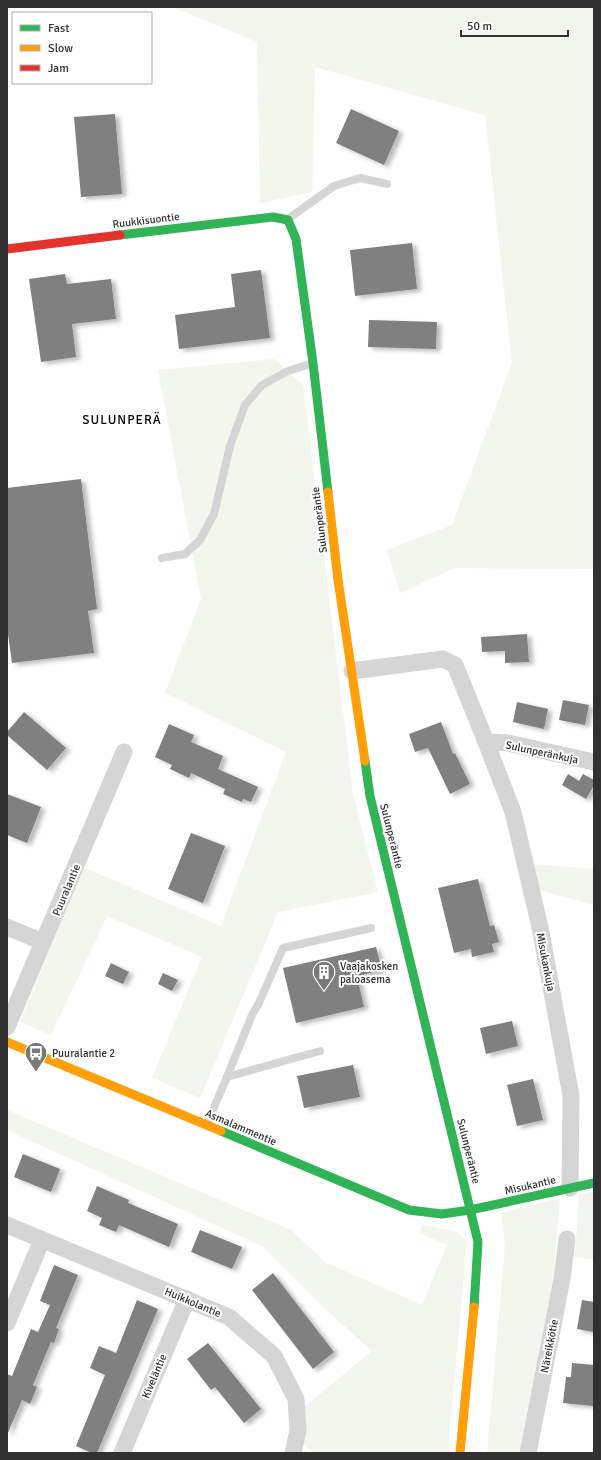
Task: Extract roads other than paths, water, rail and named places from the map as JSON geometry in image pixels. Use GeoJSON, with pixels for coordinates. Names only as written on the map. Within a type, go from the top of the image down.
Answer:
{"type":"FeatureCollection","features":[{"type":"Feature","properties":{"kind":"street","name":"Ruukkisuontie"},"geometry":{"type":"LineString","coordinates":[[7,249],[273,217],[288,220]]}},
{"type":"Feature","properties":{"kind":"street","name":"Sulunperäntie"},"geometry":{"type":"LineString","coordinates":[[288,220],[296,239],[313,363],[338,580],[370,796],[478,1242],[460,1453]]}},
{"type":"Feature","properties":{"kind":"street"},"geometry":{"type":"LineString","coordinates":[[352,671],[443,659],[455,665],[486,742]]}},
{"type":"Feature","properties":{"kind":"street","name":"Sulunperänkuja"},"geometry":{"type":"LineString","coordinates":[[486,742],[508,743],[594,762]]}},
{"type":"Feature","properties":{"kind":"street","name":"Misukankuja"},"geometry":{"type":"LineString","coordinates":[[486,742],[513,812],[543,942],[571,1096],[570,1188]]}},
{"type":"Feature","properties":{"kind":"street","name":"Puuralantie"},"geometry":{"type":"LineString","coordinates":[[7,1027],[124,752]]}},
{"type":"Feature","properties":{"kind":"street"},"geometry":{"type":"LineString","coordinates":[[7,927],[43,942]]}},
{"type":"Feature","properties":{"kind":"street","name":"Asmalammentie"},"geometry":{"type":"LineString","coordinates":[[7,1042],[409,1210],[442,1214],[470,1210]]}},
{"type":"Feature","properties":{"kind":"street","name":"Misukantie"},"geometry":{"type":"LineString","coordinates":[[470,1210],[594,1183]]}},
{"type":"Feature","properties":{"kind":"street","name":"Huikkolantie"},"geometry":{"type":"LineString","coordinates":[[7,1224],[42,1240],[229,1317],[274,1356],[296,1399],[298,1430],[293,1453]]}},
{"type":"Feature","properties":{"kind":"street","name":"Näreikkötie"},"geometry":{"type":"LineString","coordinates":[[528,1453],[562,1279],[567,1239]]}},
{"type":"Feature","properties":{"kind":"street"},"geometry":{"type":"LineString","coordinates":[[7,1323],[42,1240]]}},
{"type":"Feature","properties":{"kind":"street","name":"Kiveläntie"},"geometry":{"type":"LineString","coordinates":[[122,1453],[187,1299]]}},
{"type":"Feature","properties":{"kind":"lane"},"geometry":{"type":"LineString","coordinates":[[288,220],[334,186],[360,178],[387,184]]}},
{"type":"Feature","properties":{"kind":"lane"},"geometry":{"type":"LineString","coordinates":[[162,558],[185,554],[200,540],[214,514],[230,446],[245,405],[262,385],[288,371],[313,363]]}},
{"type":"Feature","properties":{"kind":"lane"},"geometry":{"type":"LineString","coordinates":[[206,1125],[252,1015],[260,1003],[283,948],[371,928]]}},
{"type":"Feature","properties":{"kind":"lane"},"geometry":{"type":"LineString","coordinates":[[227,1077],[320,1052]]}},
{"type":"Feature","properties":{"kind":"place","name":"Vaajakosken paloasema"},"geometry":{"type":"Point","coordinates":[324,992]}},
{"type":"Feature","properties":{"kind":"place","name":"Puuralantie 2"},"geometry":{"type":"Point","coordinates":[36,1072]}},
{"type":"Feature","properties":{"kind":"district","name":"SULUNPERÄ"},"geometry":{"type":"Point","coordinates":[122,419]}}]}
